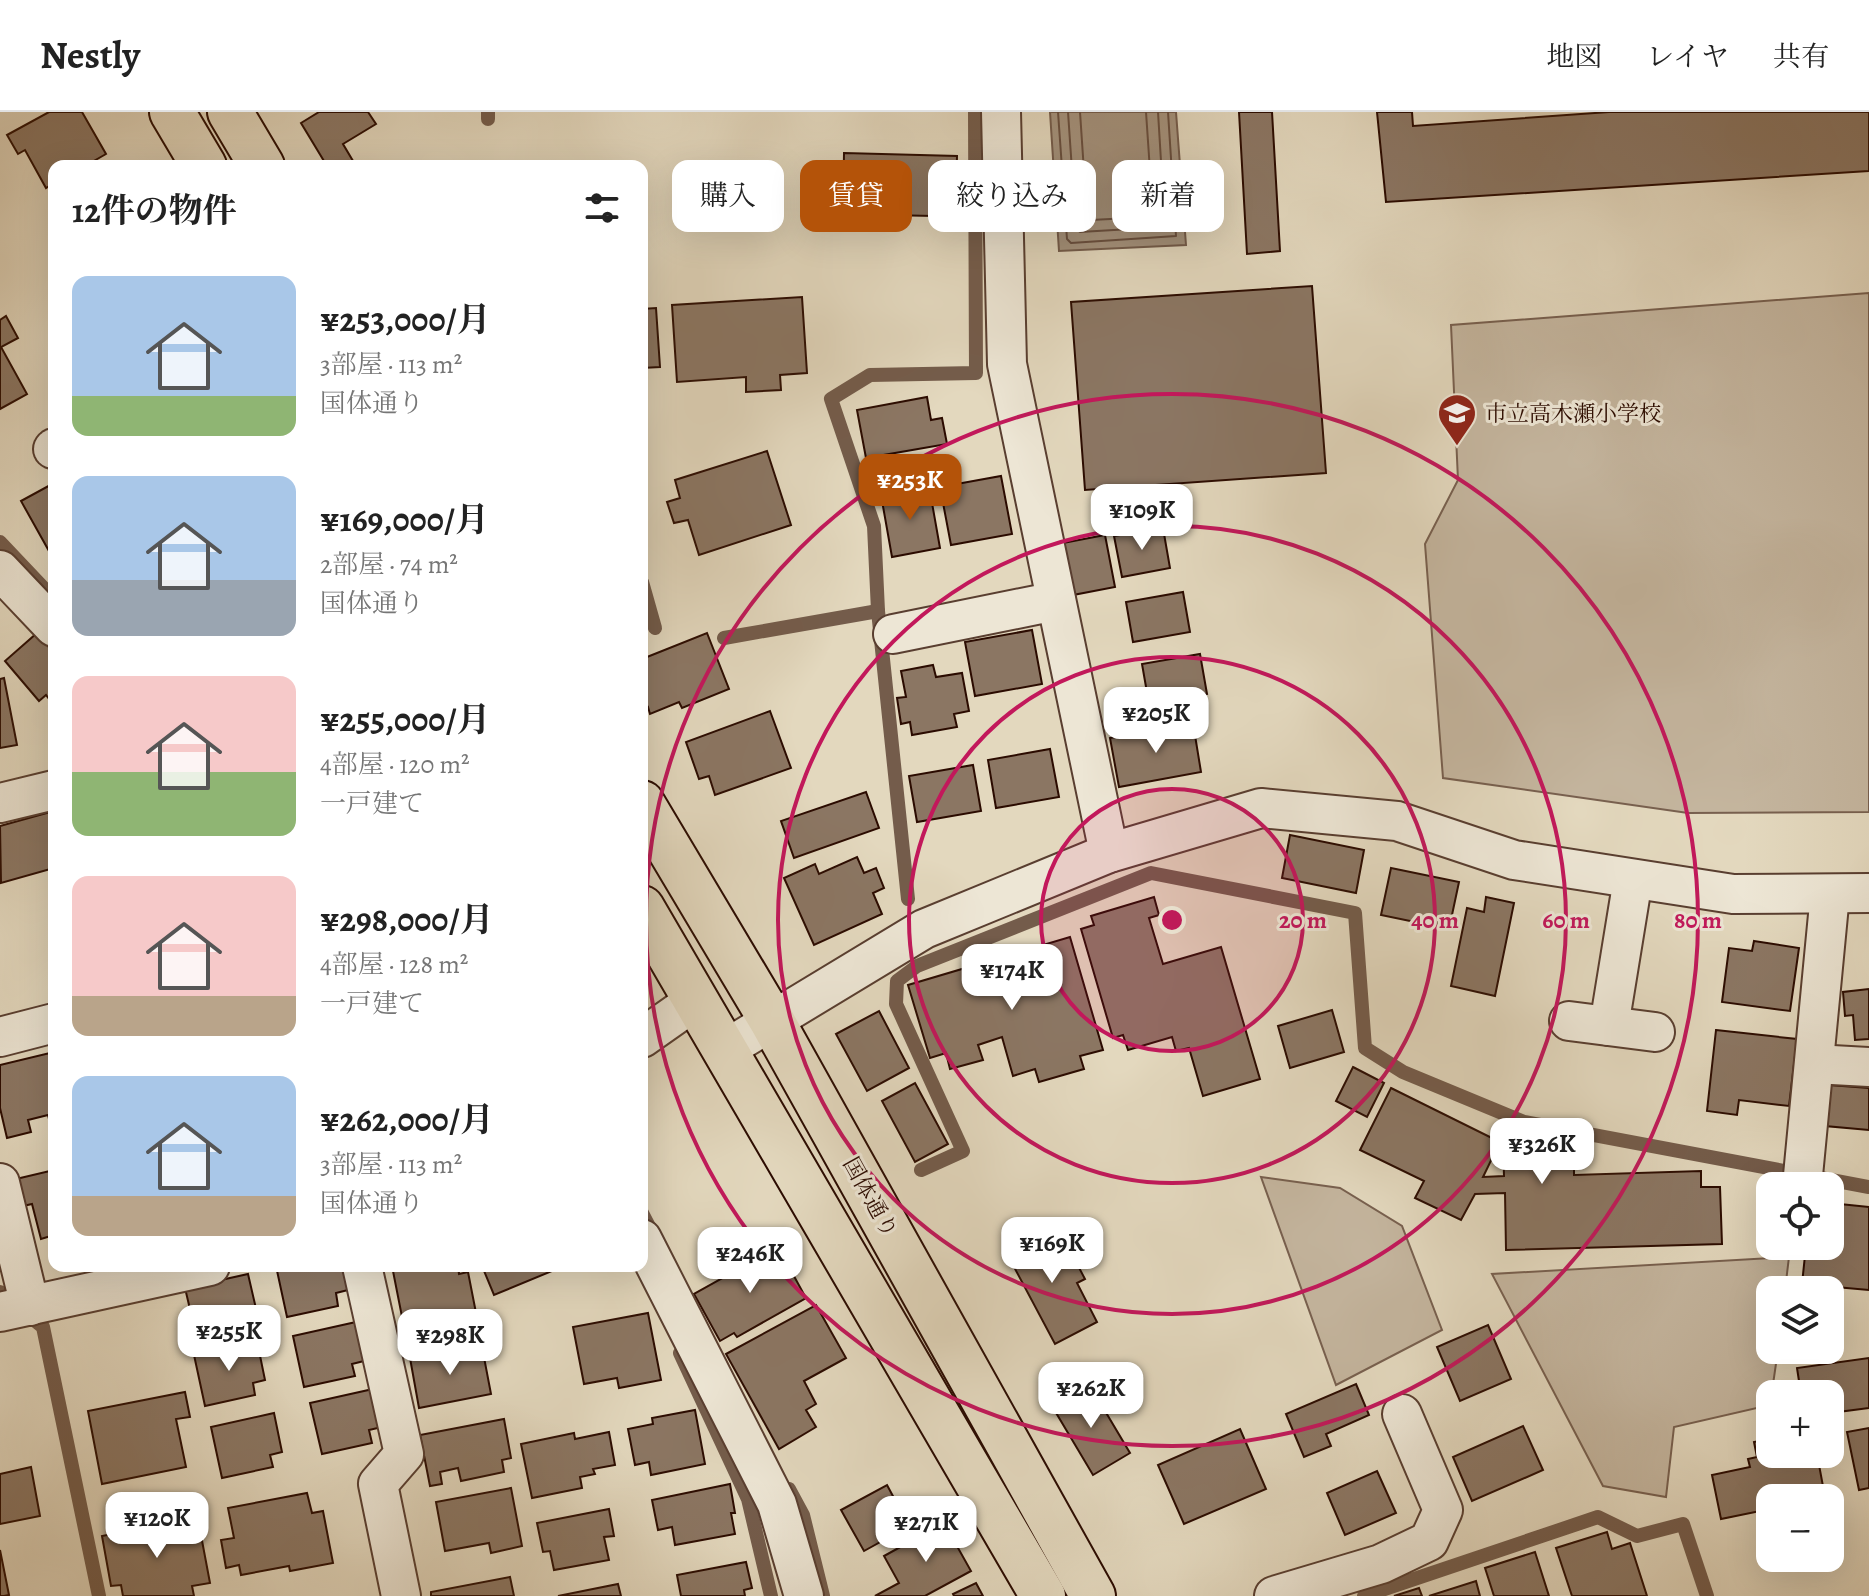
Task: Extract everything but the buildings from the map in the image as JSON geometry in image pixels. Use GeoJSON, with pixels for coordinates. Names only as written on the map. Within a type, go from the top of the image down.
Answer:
{"type":"FeatureCollection","features":[{"type":"Feature","properties":{"kind":"highway"},"geometry":{"type":"LineString","coordinates":[[172,112],[200,160]]}},
{"type":"Feature","properties":{"kind":"highway"},"geometry":{"type":"LineString","coordinates":[[230,112],[258,160]]}},
{"type":"Feature","properties":{"kind":"highway","name":"国体通り"},"geometry":{"type":"LineString","coordinates":[[648,813],[772,1021],[1093,1596]]}},
{"type":"Feature","properties":{"kind":"highway"},"geometry":{"type":"LineString","coordinates":[[648,918],[1043,1596]]}},
{"type":"Feature","properties":{"kind":"street"},"geometry":{"type":"LineString","coordinates":[[1001,112],[1007,364],[1109,853]]}},
{"type":"Feature","properties":{"kind":"street"},"geometry":{"type":"LineString","coordinates":[[0,570],[48,621]]}},
{"type":"Feature","properties":{"kind":"street"},"geometry":{"type":"LineString","coordinates":[[893,634],[1056,601]]}},
{"type":"Feature","properties":{"kind":"street"},"geometry":{"type":"LineString","coordinates":[[0,803],[48,791]]}},
{"type":"Feature","properties":{"kind":"street"},"geometry":{"type":"LineString","coordinates":[[724,1050],[924,929],[1109,853],[1261,808],[1397,821],[1514,860],[1733,894],[1869,893]]}},
{"type":"Feature","properties":{"kind":"street"},"geometry":{"type":"LineString","coordinates":[[1609,1026],[1633,879]]}},
{"type":"Feature","properties":{"kind":"street"},"geometry":{"type":"LineString","coordinates":[[1803,1172],[1830,894]]}},
{"type":"Feature","properties":{"kind":"street"},"geometry":{"type":"LineString","coordinates":[[648,1034],[696,1000]]}},
{"type":"Feature","properties":{"kind":"street"},"geometry":{"type":"LineString","coordinates":[[1569,1021],[1655,1032]]}},
{"type":"Feature","properties":{"kind":"street"},"geometry":{"type":"LineString","coordinates":[[0,1037],[48,1025]]}},
{"type":"Feature","properties":{"kind":"street"},"geometry":{"type":"LineString","coordinates":[[1814,1064],[1869,1067]]}},
{"type":"Feature","properties":{"kind":"street"},"geometry":{"type":"LineString","coordinates":[[0,1183],[11,1310],[183,1272]]}},
{"type":"Feature","properties":{"kind":"street"},"geometry":{"type":"LineString","coordinates":[[648,1251],[777,1504],[804,1596]]}},
{"type":"Feature","properties":{"kind":"street"},"geometry":{"type":"LineString","coordinates":[[363,1272],[404,1454],[378,1484],[401,1596]]}},
{"type":"Feature","properties":{"kind":"street"},"geometry":{"type":"LineString","coordinates":[[1274,1596],[1381,1564],[1429,1541],[1443,1510],[1402,1414]]}},
{"type":"Feature","properties":{"kind":"shaded area"},"geometry":{"type":"Polygon","coordinates":[[[1869,293],[1869,812],[1688,813],[1443,778],[1425,544],[1458,480],[1451,325],[1869,293]]]}},
{"type":"Feature","properties":{"kind":"shaded area"},"geometry":{"type":"Polygon","coordinates":[[[1261,1177],[1340,1188],[1402,1226],[1442,1330],[1336,1385],[1261,1177]]]}},
{"type":"Feature","properties":{"kind":"shaded area"},"geometry":{"type":"Polygon","coordinates":[[[1756,1259],[1789,1260],[1787,1276],[1756,1276],[1756,1364],[1776,1364],[1774,1380],[1756,1380],[1756,1408],[1674,1427],[1666,1497],[1603,1486],[1492,1274],[1756,1259]]]}},
{"type":"Feature","properties":{"kind":"water"},"geometry":{"type":"Polygon","coordinates":[[[1050,112],[1176,112],[1180,160],[1112,160],[1112,232],[1185,232],[1186,245],[1059,251],[1058,232],[1096,232],[1096,160],[1053,160],[1050,112]]]}},
{"type":"Feature","properties":{"kind":"waterway"},"geometry":{"type":"LineString","coordinates":[[488,112],[488,119]]}},
{"type":"Feature","properties":{"kind":"waterway"},"geometry":{"type":"LineString","coordinates":[[908,899],[878,611],[874,526],[831,399],[870,375],[976,373],[975,112]]}},
{"type":"Feature","properties":{"kind":"waterway"},"geometry":{"type":"LineString","coordinates":[[0,542],[48,593]]}},
{"type":"Feature","properties":{"kind":"waterway"},"geometry":{"type":"LineString","coordinates":[[648,603],[655,628]]}},
{"type":"Feature","properties":{"kind":"waterway"},"geometry":{"type":"LineString","coordinates":[[724,638],[878,611]]}},
{"type":"Feature","properties":{"kind":"waterway"},"geometry":{"type":"LineString","coordinates":[[921,1170],[963,1151],[896,1004],[897,981],[917,966],[1151,873],[1355,913],[1365,1048],[1403,1072],[1524,1122],[1869,1187]]}},
{"type":"Feature","properties":{"kind":"waterway"},"geometry":{"type":"LineString","coordinates":[[648,1225],[655,1238]]}},
{"type":"Feature","properties":{"kind":"waterway"},"geometry":{"type":"LineString","coordinates":[[0,1292],[43,1327],[99,1596]]}},
{"type":"Feature","properties":{"kind":"waterway"},"geometry":{"type":"LineString","coordinates":[[680,1353],[748,1499],[771,1596]]}},
{"type":"Feature","properties":{"kind":"waterway"},"geometry":{"type":"LineString","coordinates":[[789,1489],[803,1515],[823,1596]]}},
{"type":"Feature","properties":{"kind":"waterway"},"geometry":{"type":"LineString","coordinates":[[1364,1596],[1598,1517],[1637,1536],[1683,1524],[1707,1596]]}},
{"type":"Feature","properties":{"kind":"place","name":"市立高木瀬小学校"},"geometry":{"type":"Point","coordinates":[1457,447]}}]}
